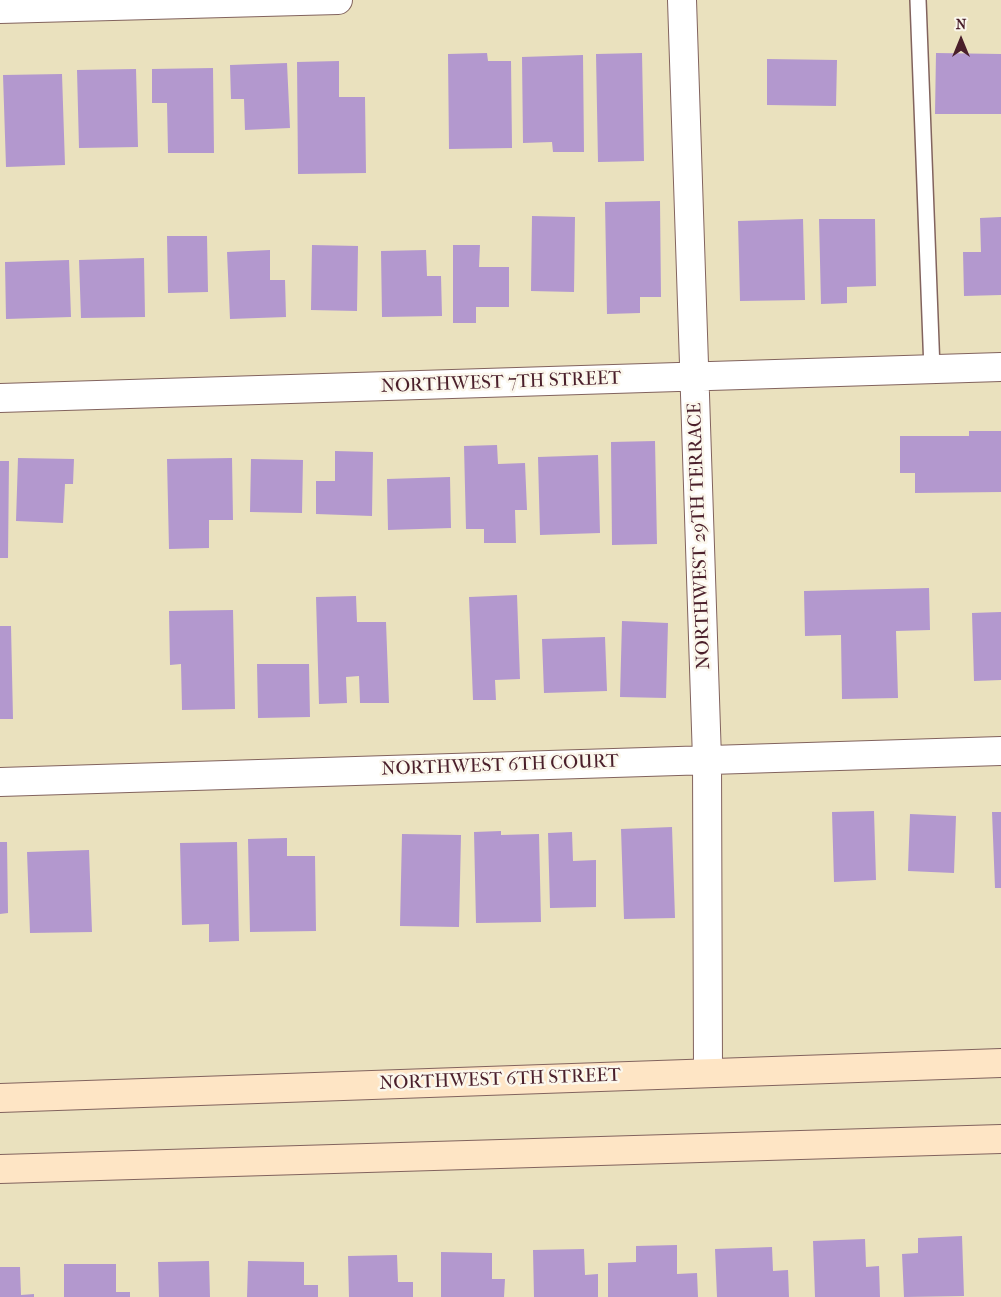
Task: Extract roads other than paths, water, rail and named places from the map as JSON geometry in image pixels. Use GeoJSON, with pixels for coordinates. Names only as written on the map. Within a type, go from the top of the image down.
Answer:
{"type":"FeatureCollection","features":[{"type":"Feature","properties":{"kind":"street"},"geometry":{"type":"LineString","coordinates":[[0,9],[338,0]]}},
{"type":"Feature","properties":{"kind":"street","name":"NORTHWEST 29TH TERRACE"},"geometry":{"type":"LineString","coordinates":[[682,0],[696,378],[707,759],[708,1072]]}},
{"type":"Feature","properties":{"kind":"street","name":"NORTHWEST 7TH STREET"},"geometry":{"type":"LineString","coordinates":[[0,398],[696,378],[1001,367]]}},
{"type":"Feature","properties":{"kind":"street","name":"NORTHWEST 6TH COURT"},"geometry":{"type":"LineString","coordinates":[[0,782],[1001,750]]}},
{"type":"Feature","properties":{"kind":"street","name":"NORTHWEST 6TH STREET"},"geometry":{"type":"LineString","coordinates":[[0,1098],[1001,1063]]}},
{"type":"Feature","properties":{"kind":"street"},"geometry":{"type":"LineString","coordinates":[[0,1170],[1001,1139]]}},
{"type":"Feature","properties":{"kind":"lane"},"geometry":{"type":"LineString","coordinates":[[918,0],[932,370]]}}]}
